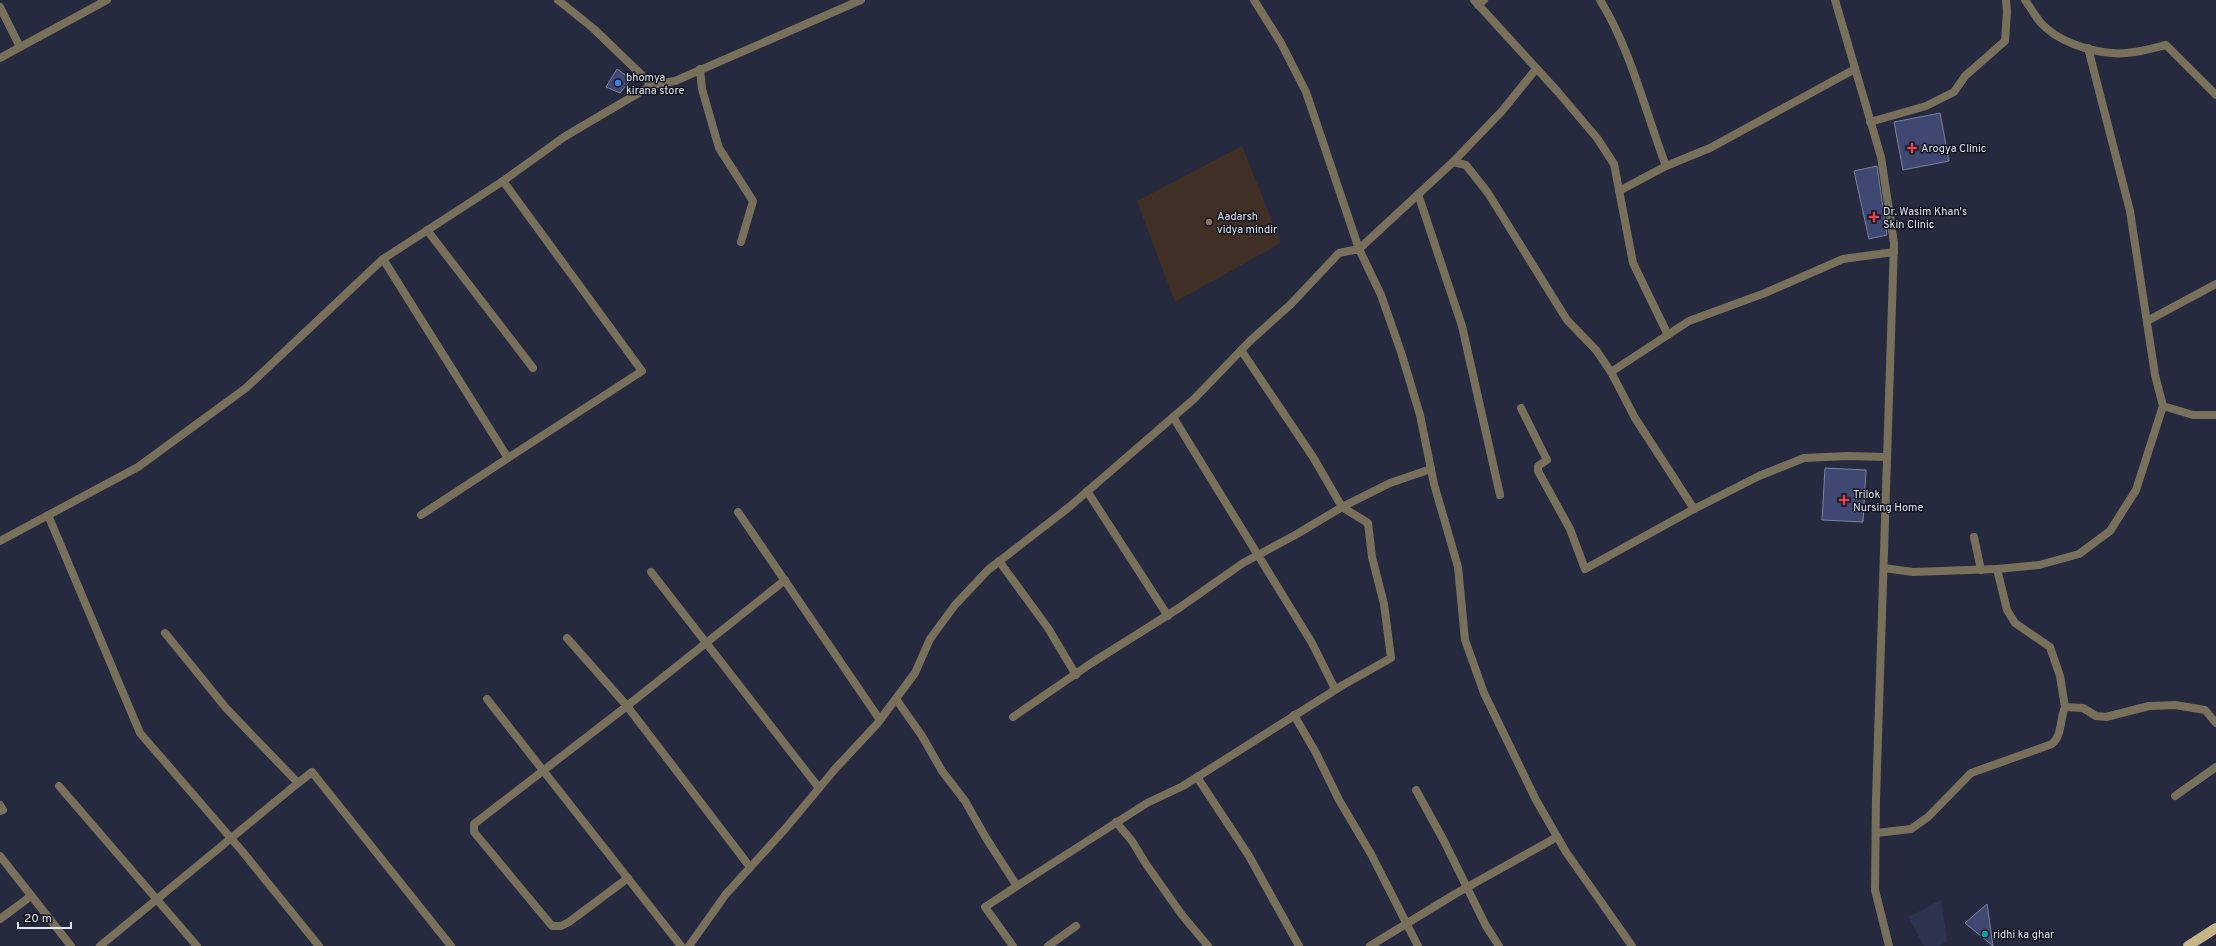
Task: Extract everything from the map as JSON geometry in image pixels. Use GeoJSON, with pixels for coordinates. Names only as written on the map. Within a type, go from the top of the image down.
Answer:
{"type":"FeatureCollection","features":[{"type":"Feature","properties":{"kind":"main road"},"geometry":{"type":"LineString","coordinates":[[2188,946],[2216,928]]}},
{"type":"Feature","properties":{"kind":"street"},"geometry":{"type":"LineString","coordinates":[[0,58],[107,0]]}},
{"type":"Feature","properties":{"kind":"street"},"geometry":{"type":"LineString","coordinates":[[558,0],[594,30],[652,85]]}},
{"type":"Feature","properties":{"kind":"street"},"geometry":{"type":"LineString","coordinates":[[0,541],[138,467],[246,388],[383,259],[503,181],[564,137],[652,85],[675,81],[861,0]]}},
{"type":"Feature","properties":{"kind":"street"},"geometry":{"type":"LineString","coordinates":[[1254,0],[1281,43],[1306,92],[1359,249],[1381,295],[1402,352],[1420,414],[1431,469],[1458,567],[1465,640],[1487,700],[1533,794],[1557,837],[1632,946]]}},
{"type":"Feature","properties":{"kind":"street"},"geometry":{"type":"LineString","coordinates":[[1600,0],[1611,18],[1624,46],[1666,166]]}},
{"type":"Feature","properties":{"kind":"street"},"geometry":{"type":"LineString","coordinates":[[1835,0],[1880,157],[1894,252],[1876,833],[1876,890],[1889,946]]}},
{"type":"Feature","properties":{"kind":"street"},"geometry":{"type":"LineString","coordinates":[[1870,122],[1926,106],[1954,92],[1965,76],[2005,41],[2007,12],[2006,0]]}},
{"type":"Feature","properties":{"kind":"street"},"geometry":{"type":"LineString","coordinates":[[2025,0],[2042,24],[2062,39],[2088,48],[2112,53],[2143,51],[2166,45],[2216,96]]}},
{"type":"Feature","properties":{"kind":"street"},"geometry":{"type":"LineString","coordinates":[[1479,2],[1536,70],[1597,138],[1614,164],[1633,263],[1668,335]]}},
{"type":"Feature","properties":{"kind":"street"},"geometry":{"type":"LineString","coordinates":[[0,7],[20,47]]}},
{"type":"Feature","properties":{"kind":"street"},"geometry":{"type":"LineString","coordinates":[[1884,568],[1913,572],[1997,569],[2039,565],[2079,554],[2110,531],[2136,490],[2163,406],[2147,321],[2130,211],[2088,48]]}},
{"type":"Feature","properties":{"kind":"street"},"geometry":{"type":"LineString","coordinates":[[700,69],[702,89],[719,148],[753,201],[741,242]]}},
{"type":"Feature","properties":{"kind":"street"},"geometry":{"type":"LineString","coordinates":[[1619,191],[1666,166],[1710,148],[1855,69]]}},
{"type":"Feature","properties":{"kind":"street"},"geometry":{"type":"LineString","coordinates":[[689,946],[726,894],[880,720],[915,673],[930,639],[988,570],[1068,508],[1194,399],[1241,350],[1291,304],[1339,253],[1359,249],[1453,162],[1502,111],[1536,70]]}},
{"type":"Feature","properties":{"kind":"street"},"geometry":{"type":"LineString","coordinates":[[1453,162],[1466,165],[1488,193],[1567,320],[1596,350],[1611,372],[1635,418],[1694,509]]}},
{"type":"Feature","properties":{"kind":"street"},"geometry":{"type":"LineString","coordinates":[[421,515],[642,371],[503,181]]}},
{"type":"Feature","properties":{"kind":"street"},"geometry":{"type":"LineString","coordinates":[[1418,194],[1462,326],[1500,495]]}},
{"type":"Feature","properties":{"kind":"street"},"geometry":{"type":"LineString","coordinates":[[427,230],[533,368]]}},
{"type":"Feature","properties":{"kind":"street"},"geometry":{"type":"LineString","coordinates":[[1611,372],[1689,320],[1765,293],[1843,259],[1894,252]]}},
{"type":"Feature","properties":{"kind":"street"},"geometry":{"type":"LineString","coordinates":[[383,259],[508,458]]}},
{"type":"Feature","properties":{"kind":"street"},"geometry":{"type":"LineString","coordinates":[[2147,321],[2216,284]]}},
{"type":"Feature","properties":{"kind":"street"},"geometry":{"type":"LineString","coordinates":[[1013,946],[985,907],[1116,822],[1197,777],[1335,689],[1391,658],[1384,604],[1372,557],[1368,523],[1342,507],[1313,457],[1241,350]]}},
{"type":"Feature","properties":{"kind":"street"},"geometry":{"type":"LineString","coordinates":[[2163,406],[2193,415],[2216,415]]}},
{"type":"Feature","properties":{"kind":"street"},"geometry":{"type":"LineString","coordinates":[[1521,408],[1547,460],[1538,466],[1538,471],[1570,529],[1585,569],[1694,509],[1759,476],[1804,458],[1848,456],[1887,457]]}},
{"type":"Feature","properties":{"kind":"street"},"geometry":{"type":"LineString","coordinates":[[1172,417],[1312,643],[1335,689]]}},
{"type":"Feature","properties":{"kind":"street"},"geometry":{"type":"LineString","coordinates":[[1013,717],[1076,674],[1168,616],[1258,554],[1342,507],[1390,483],[1431,469]]}},
{"type":"Feature","properties":{"kind":"street"},"geometry":{"type":"LineString","coordinates":[[1087,491],[1168,616]]}},
{"type":"Feature","properties":{"kind":"street"},"geometry":{"type":"LineString","coordinates":[[738,512],[880,720]]}},
{"type":"Feature","properties":{"kind":"street"},"geometry":{"type":"LineString","coordinates":[[48,515],[140,733],[231,837],[319,946]]}},
{"type":"Feature","properties":{"kind":"street"},"geometry":{"type":"LineString","coordinates":[[1974,537],[1981,570]]}},
{"type":"Feature","properties":{"kind":"street"},"geometry":{"type":"LineString","coordinates":[[999,561],[1048,628],[1076,674]]}},
{"type":"Feature","properties":{"kind":"street"},"geometry":{"type":"LineString","coordinates":[[1876,833],[1911,829],[1928,817],[1970,773],[2052,744],[2059,735],[2060,720],[2064,707],[2060,676],[2050,647],[2016,623],[2007,610],[1997,569]]}},
{"type":"Feature","properties":{"kind":"street"},"geometry":{"type":"LineString","coordinates":[[651,572],[708,643],[819,788]]}},
{"type":"Feature","properties":{"kind":"street"},"geometry":{"type":"LineString","coordinates":[[628,878],[569,922],[561,926],[552,926],[474,832],[474,824],[477,820],[544,772],[708,643],[785,580]]}},
{"type":"Feature","properties":{"kind":"street"},"geometry":{"type":"LineString","coordinates":[[165,633],[226,708],[298,783]]}},
{"type":"Feature","properties":{"kind":"street"},"geometry":{"type":"LineString","coordinates":[[567,638],[627,706],[750,867]]}},
{"type":"Feature","properties":{"kind":"street"},"geometry":{"type":"LineString","coordinates":[[487,699],[681,946]]}},
{"type":"Feature","properties":{"kind":"street"},"geometry":{"type":"LineString","coordinates":[[896,699],[922,736],[942,771],[965,801],[986,838],[1018,886]]}},
{"type":"Feature","properties":{"kind":"street"},"geometry":{"type":"LineString","coordinates":[[2064,707],[2083,708],[2096,716],[2106,717],[2149,706],[2175,705],[2205,710],[2216,723]]}},
{"type":"Feature","properties":{"kind":"street"},"geometry":{"type":"LineString","coordinates":[[1294,715],[1316,753],[1339,800],[1371,854],[1418,946]]}},
{"type":"Feature","properties":{"kind":"street"},"geometry":{"type":"LineString","coordinates":[[2175,796],[2216,767]]}},
{"type":"Feature","properties":{"kind":"street"},"geometry":{"type":"LineString","coordinates":[[100,946],[156,898],[189,874],[231,837],[312,772],[451,946]]}},
{"type":"Feature","properties":{"kind":"street"},"geometry":{"type":"LineString","coordinates":[[1197,777],[1249,856],[1299,946]]}},
{"type":"Feature","properties":{"kind":"street"},"geometry":{"type":"LineString","coordinates":[[59,786],[197,946]]}},
{"type":"Feature","properties":{"kind":"street"},"geometry":{"type":"LineString","coordinates":[[1416,790],[1486,926],[1499,946]]}},
{"type":"Feature","properties":{"kind":"street"},"geometry":{"type":"LineString","coordinates":[[0,805],[2,810],[0,811]]}},
{"type":"Feature","properties":{"kind":"street"},"geometry":{"type":"LineString","coordinates":[[1116,822],[1132,841],[1146,864],[1182,915],[1208,946]]}},
{"type":"Feature","properties":{"kind":"street"},"geometry":{"type":"LineString","coordinates":[[1370,946],[1467,887],[1557,837]]}},
{"type":"Feature","properties":{"kind":"street"},"geometry":{"type":"LineString","coordinates":[[0,856],[71,946]]}},
{"type":"Feature","properties":{"kind":"street"},"geometry":{"type":"LineString","coordinates":[[0,919],[32,896]]}},
{"type":"Feature","properties":{"kind":"street"},"geometry":{"type":"LineString","coordinates":[[1048,946],[1076,926]]}},
{"type":"Feature","properties":{"kind":"shaded area","name":"Aadarsh vidya mindir"},"geometry":{"type":"Polygon","coordinates":[[[1242,146],[1281,243],[1175,302],[1137,201],[1242,146]]]}},
{"type":"Feature","properties":{"kind":"shaded area"},"geometry":{"type":"Polygon","coordinates":[[[1941,900],[1947,941],[1939,946],[1924,946],[1908,917],[1941,900]]]}},
{"type":"Feature","properties":{"kind":"building","name":"bhomya kirana store"},"geometry":{"type":"Polygon","coordinates":[[[617,69],[631,79],[620,93],[606,87],[617,69]]]}},
{"type":"Feature","properties":{"kind":"building"},"geometry":{"type":"Polygon","coordinates":[[[1940,113],[1949,161],[1903,170],[1894,122],[1940,113]]]}},
{"type":"Feature","properties":{"kind":"building"},"geometry":{"type":"Polygon","coordinates":[[[1877,166],[1887,235],[1869,239],[1854,171],[1877,166]]]}},
{"type":"Feature","properties":{"kind":"building"},"geometry":{"type":"Polygon","coordinates":[[[1825,468],[1866,470],[1863,522],[1822,520],[1825,468]]]}},
{"type":"Feature","properties":{"kind":"building","name":"ridhi ka ghar"},"geometry":{"type":"Polygon","coordinates":[[[1987,904],[1993,946],[1965,923],[1987,904]]]}},
{"type":"Feature","properties":{"kind":"place","name":"bhomya kirana store"},"geometry":{"type":"Point","coordinates":[618,83]}},
{"type":"Feature","properties":{"kind":"place","name":"Arogya Clinic"},"geometry":{"type":"Point","coordinates":[1912,148]}},
{"type":"Feature","properties":{"kind":"place","name":"Dr. Wasim Khan's Skin Clinic"},"geometry":{"type":"Point","coordinates":[1874,217]}},
{"type":"Feature","properties":{"kind":"place","name":"Aadarsh vidya mindir"},"geometry":{"type":"Point","coordinates":[1209,222]}},
{"type":"Feature","properties":{"kind":"place","name":"Trilok Nursing Home"},"geometry":{"type":"Point","coordinates":[1844,500]}},
{"type":"Feature","properties":{"kind":"place","name":"ridhi ka ghar"},"geometry":{"type":"Point","coordinates":[1985,934]}}]}
